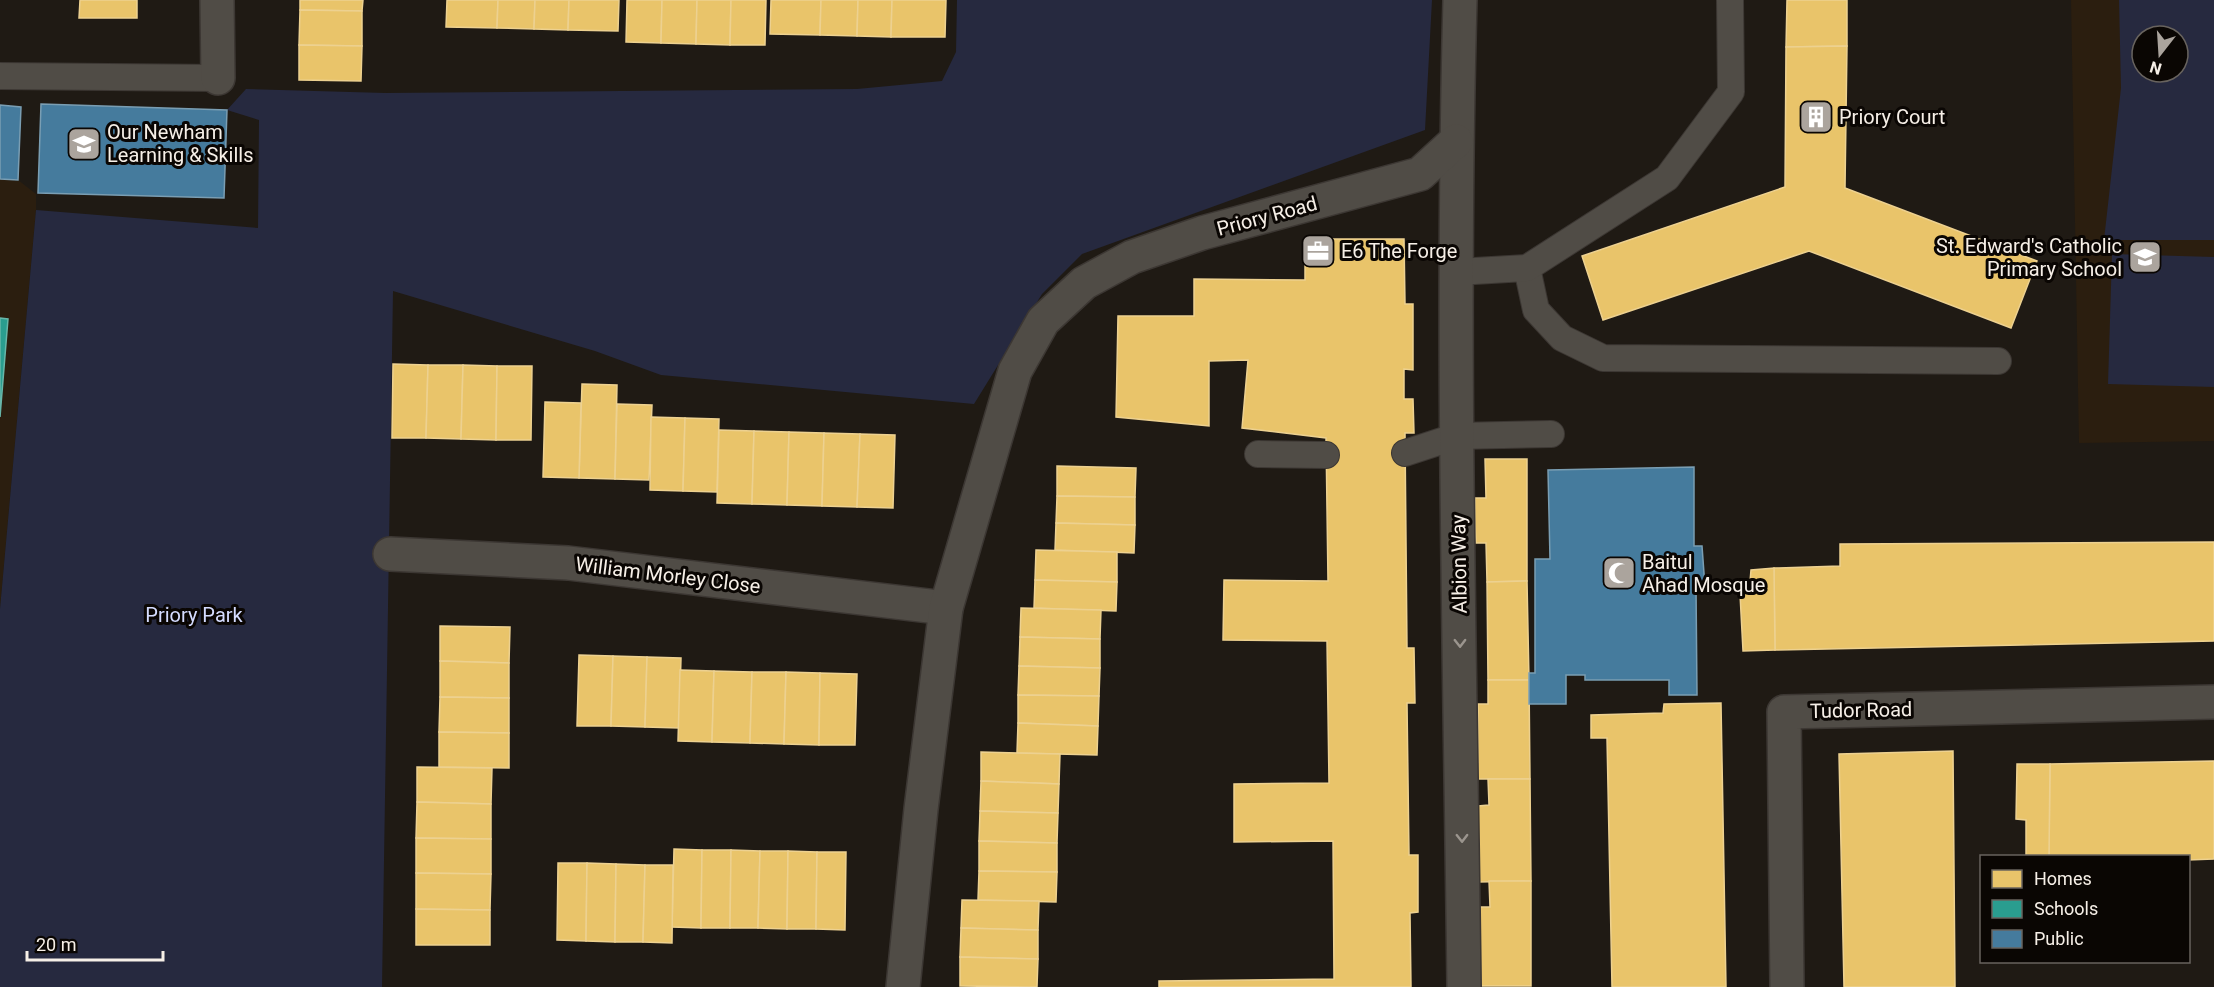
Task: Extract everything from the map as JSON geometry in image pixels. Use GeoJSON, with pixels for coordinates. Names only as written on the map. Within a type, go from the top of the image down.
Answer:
{"type":"FeatureCollection","features":[{"type":"Feature","properties":{"kind":"street"},"geometry":{"type":"LineString","coordinates":[[217,0],[218,78]]}},
{"type":"Feature","properties":{"kind":"street"},"geometry":{"type":"LineString","coordinates":[[1456,141],[1460,0]]}},
{"type":"Feature","properties":{"kind":"street","name":"Albion Way"},"geometry":{"type":"LineString","coordinates":[[1456,141],[1457,447],[1464,987]]}},
{"type":"Feature","properties":{"kind":"street","name":"Priory Road"},"geometry":{"type":"LineString","coordinates":[[946,608],[1015,371],[1043,321],[1084,283],[1132,257],[1202,233],[1420,174],[1456,141]]}},
{"type":"Feature","properties":{"kind":"street","name":"William Morley Close"},"geometry":{"type":"LineString","coordinates":[[390,554],[568,563],[946,608]]}},
{"type":"Feature","properties":{"kind":"street"},"geometry":{"type":"LineString","coordinates":[[903,987],[921,809],[946,608]]}},
{"type":"Feature","properties":{"kind":"street","name":"Tudor Road"},"geometry":{"type":"LineString","coordinates":[[1787,987],[1784,712],[2214,702]]}},
{"type":"Feature","properties":{"kind":"lane"},"geometry":{"type":"LineString","coordinates":[[1456,272],[1527,268],[1667,178],[1731,92],[1730,0]]}},
{"type":"Feature","properties":{"kind":"lane"},"geometry":{"type":"LineString","coordinates":[[0,76],[218,78]]}},
{"type":"Feature","properties":{"kind":"lane"},"geometry":{"type":"LineString","coordinates":[[1527,268],[1536,310],[1562,338],[1603,358],[1998,361]]}},
{"type":"Feature","properties":{"kind":"lane"},"geometry":{"type":"LineString","coordinates":[[1405,453],[1551,434]]}},
{"type":"Feature","properties":{"kind":"lane"},"geometry":{"type":"LineString","coordinates":[[1258,454],[1326,455]]}},
{"type":"Feature","properties":{"kind":"shaded area","name":"St. Edward's Catholic Primary School"},"geometry":{"type":"Polygon","coordinates":[[[2071,0],[2214,0],[2214,441],[2079,443],[2071,0]]]}},
{"type":"Feature","properties":{"kind":"shaded area"},"geometry":{"type":"Polygon","coordinates":[[[0,179],[18,180],[36,194],[36,210],[0,609],[0,179]]]}},
{"type":"Feature","properties":{"kind":"green space","name":"Priory Park"},"geometry":{"type":"Polygon","coordinates":[[[957,0],[1432,0],[1425,130],[1082,254],[1042,294],[974,404],[661,375],[595,351],[393,291],[382,987],[0,987],[0,609],[36,210],[258,228],[259,120],[227,110],[246,89],[385,93],[857,89],[942,81],[956,52],[957,0]]]}},
{"type":"Feature","properties":{"kind":"green space"},"geometry":{"type":"Polygon","coordinates":[[[2119,0],[2214,0],[2214,240],[2104,240],[2121,88],[2119,0]]]}},
{"type":"Feature","properties":{"kind":"green space"},"geometry":{"type":"Polygon","coordinates":[[[2112,254],[2214,257],[2214,387],[2108,384],[2112,254]]]}},
{"type":"Feature","properties":{"kind":"building: Homes"},"geometry":{"type":"Polygon","coordinates":[[[80,0],[137,0],[137,18],[79,18],[80,0]]]}},
{"type":"Feature","properties":{"kind":"building: Homes"},"geometry":{"type":"Polygon","coordinates":[[[300,0],[363,0],[362,11],[300,10],[300,0]]]}},
{"type":"Feature","properties":{"kind":"building: Homes"},"geometry":{"type":"Polygon","coordinates":[[[447,0],[498,0],[497,28],[446,27],[447,0]]]}},
{"type":"Feature","properties":{"kind":"building: Homes"},"geometry":{"type":"Polygon","coordinates":[[[498,0],[535,0],[534,29],[497,28],[498,0]]]}},
{"type":"Feature","properties":{"kind":"building: Homes"},"geometry":{"type":"Polygon","coordinates":[[[535,0],[569,0],[568,30],[534,29],[535,0]]]}},
{"type":"Feature","properties":{"kind":"building: Homes"},"geometry":{"type":"Polygon","coordinates":[[[569,0],[619,0],[618,31],[568,30],[569,0]]]}},
{"type":"Feature","properties":{"kind":"building: Homes"},"geometry":{"type":"Polygon","coordinates":[[[627,0],[662,0],[661,43],[626,42],[627,0]]]}},
{"type":"Feature","properties":{"kind":"building: Homes"},"geometry":{"type":"Polygon","coordinates":[[[662,0],[697,0],[696,44],[661,43],[662,0]]]}},
{"type":"Feature","properties":{"kind":"building: Homes"},"geometry":{"type":"Polygon","coordinates":[[[697,0],[731,0],[730,45],[696,44],[697,0]]]}},
{"type":"Feature","properties":{"kind":"building: Homes"},"geometry":{"type":"Polygon","coordinates":[[[731,0],[766,0],[765,45],[730,45],[731,0]]]}},
{"type":"Feature","properties":{"kind":"building: Homes"},"geometry":{"type":"Polygon","coordinates":[[[771,0],[821,0],[820,35],[770,34],[771,0]]]}},
{"type":"Feature","properties":{"kind":"building: Homes"},"geometry":{"type":"Polygon","coordinates":[[[821,0],[858,0],[857,36],[820,35],[821,0]]]}},
{"type":"Feature","properties":{"kind":"building: Homes"},"geometry":{"type":"Polygon","coordinates":[[[858,0],[892,0],[891,37],[857,36],[858,0]]]}},
{"type":"Feature","properties":{"kind":"building: Homes"},"geometry":{"type":"Polygon","coordinates":[[[892,0],[946,0],[945,37],[891,37],[892,0]]]}},
{"type":"Feature","properties":{"kind":"building: Homes"},"geometry":{"type":"Polygon","coordinates":[[[1787,0],[1847,0],[1847,46],[1786,47],[1787,0]]]}},
{"type":"Feature","properties":{"kind":"building: Homes"},"geometry":{"type":"Polygon","coordinates":[[[300,10],[362,11],[362,46],[299,45],[300,10]]]}},
{"type":"Feature","properties":{"kind":"building: Homes"},"geometry":{"type":"Polygon","coordinates":[[[299,45],[362,46],[361,81],[299,80],[299,45]]]}},
{"type":"Feature","properties":{"kind":"building: Homes","name":"Priory Court"},"geometry":{"type":"Polygon","coordinates":[[[1847,46],[1845,188],[2037,261],[2011,328],[1809,251],[1603,320],[1582,256],[1785,187],[1786,47],[1847,46]]]}},
{"type":"Feature","properties":{"kind":"building: Homes"},"geometry":{"type":"Polygon","coordinates":[[[1305,239],[1404,239],[1405,304],[1413,304],[1413,370],[1404,369],[1404,399],[1413,399],[1414,433],[1405,433],[1407,648],[1414,648],[1415,703],[1407,703],[1409,855],[1418,855],[1418,912],[1410,913],[1411,987],[1159,987],[1159,981],[1334,979],[1333,841],[1234,842],[1234,784],[1329,783],[1327,641],[1223,640],[1224,580],[1328,581],[1326,438],[1242,428],[1248,360],[1209,361],[1209,426],[1116,417],[1118,316],[1194,316],[1194,279],[1305,280],[1305,239]]]}},
{"type":"Feature","properties":{"kind":"building: Homes"},"geometry":{"type":"Polygon","coordinates":[[[393,364],[428,365],[426,438],[392,438],[393,364]]]}},
{"type":"Feature","properties":{"kind":"building: Homes"},"geometry":{"type":"Polygon","coordinates":[[[428,365],[463,365],[461,439],[426,438],[428,365]]]}},
{"type":"Feature","properties":{"kind":"building: Homes"},"geometry":{"type":"Polygon","coordinates":[[[463,365],[497,366],[496,440],[461,439],[463,365]]]}},
{"type":"Feature","properties":{"kind":"building: Homes"},"geometry":{"type":"Polygon","coordinates":[[[497,366],[532,366],[531,440],[496,440],[497,366]]]}},
{"type":"Feature","properties":{"kind":"building: Homes"},"geometry":{"type":"Polygon","coordinates":[[[582,384],[617,385],[615,479],[579,478],[582,384]]]}},
{"type":"Feature","properties":{"kind":"building: Homes"},"geometry":{"type":"Polygon","coordinates":[[[545,402],[581,403],[579,478],[543,477],[545,402]]]}},
{"type":"Feature","properties":{"kind":"building: Homes"},"geometry":{"type":"Polygon","coordinates":[[[617,404],[652,405],[649,480],[615,479],[617,404]]]}},
{"type":"Feature","properties":{"kind":"building: Homes"},"geometry":{"type":"Polygon","coordinates":[[[651,417],[685,418],[683,491],[650,490],[651,417]]]}},
{"type":"Feature","properties":{"kind":"building: Homes"},"geometry":{"type":"Polygon","coordinates":[[[685,418],[719,419],[717,492],[683,491],[685,418]]]}},
{"type":"Feature","properties":{"kind":"building: Homes"},"geometry":{"type":"Polygon","coordinates":[[[719,430],[754,431],[752,504],[717,503],[719,430]]]}},
{"type":"Feature","properties":{"kind":"building: Homes"},"geometry":{"type":"Polygon","coordinates":[[[754,431],[789,432],[787,505],[752,504],[754,431]]]}},
{"type":"Feature","properties":{"kind":"building: Homes"},"geometry":{"type":"Polygon","coordinates":[[[789,432],[824,433],[822,506],[787,505],[789,432]]]}},
{"type":"Feature","properties":{"kind":"building: Homes"},"geometry":{"type":"Polygon","coordinates":[[[824,433],[860,434],[857,507],[822,506],[824,433]]]}},
{"type":"Feature","properties":{"kind":"building: Homes"},"geometry":{"type":"Polygon","coordinates":[[[860,434],[895,435],[893,508],[857,507],[860,434]]]}},
{"type":"Feature","properties":{"kind":"building: Homes"},"geometry":{"type":"Polygon","coordinates":[[[1485,459],[1527,459],[1527,581],[1487,582],[1486,543],[1476,543],[1475,520],[1475,498],[1486,498],[1485,459]]]}},
{"type":"Feature","properties":{"kind":"building: Homes"},"geometry":{"type":"Polygon","coordinates":[[[1057,466],[1136,468],[1135,497],[1057,496],[1057,466]]]}},
{"type":"Feature","properties":{"kind":"building: Homes"},"geometry":{"type":"Polygon","coordinates":[[[1057,496],[1135,497],[1135,525],[1056,523],[1057,496]]]}},
{"type":"Feature","properties":{"kind":"building: Homes"},"geometry":{"type":"Polygon","coordinates":[[[1056,523],[1135,525],[1134,553],[1055,550],[1056,523]]]}},
{"type":"Feature","properties":{"kind":"building: Homes"},"geometry":{"type":"Polygon","coordinates":[[[2214,542],[2214,641],[1775,650],[1774,568],[1840,566],[1840,544],[2214,542]]]}},
{"type":"Feature","properties":{"kind":"building: Homes"},"geometry":{"type":"Polygon","coordinates":[[[1036,550],[1117,552],[1117,582],[1035,580],[1036,550]]]}},
{"type":"Feature","properties":{"kind":"building: Homes"},"geometry":{"type":"Polygon","coordinates":[[[1774,568],[1775,650],[1743,651],[1740,594],[1749,593],[1751,570],[1774,568]]]}},
{"type":"Feature","properties":{"kind":"building: Homes"},"geometry":{"type":"Polygon","coordinates":[[[1035,580],[1117,582],[1116,611],[1034,608],[1035,580]]]}},
{"type":"Feature","properties":{"kind":"building: Homes"},"geometry":{"type":"Polygon","coordinates":[[[1527,581],[1529,680],[1488,680],[1487,582],[1527,581]]]}},
{"type":"Feature","properties":{"kind":"building: Homes"},"geometry":{"type":"Polygon","coordinates":[[[1021,608],[1101,610],[1100,639],[1020,637],[1021,608]]]}},
{"type":"Feature","properties":{"kind":"building: Homes"},"geometry":{"type":"Polygon","coordinates":[[[440,626],[510,627],[509,663],[440,661],[440,626]]]}},
{"type":"Feature","properties":{"kind":"building: Homes"},"geometry":{"type":"Polygon","coordinates":[[[1020,637],[1100,639],[1100,668],[1019,666],[1020,637]]]}},
{"type":"Feature","properties":{"kind":"building: Homes"},"geometry":{"type":"Polygon","coordinates":[[[579,655],[613,656],[611,726],[577,726],[579,655]]]}},
{"type":"Feature","properties":{"kind":"building: Homes"},"geometry":{"type":"Polygon","coordinates":[[[613,656],[647,657],[645,727],[611,726],[613,656]]]}},
{"type":"Feature","properties":{"kind":"building: Homes"},"geometry":{"type":"Polygon","coordinates":[[[647,657],[681,658],[679,728],[645,727],[647,657]]]}},
{"type":"Feature","properties":{"kind":"building: Homes"},"geometry":{"type":"Polygon","coordinates":[[[440,661],[509,663],[509,698],[440,697],[440,661]]]}},
{"type":"Feature","properties":{"kind":"building: Homes"},"geometry":{"type":"Polygon","coordinates":[[[1019,666],[1100,668],[1099,696],[1018,695],[1019,666]]]}},
{"type":"Feature","properties":{"kind":"building: Homes"},"geometry":{"type":"Polygon","coordinates":[[[680,670],[714,671],[712,742],[678,741],[680,670]]]}},
{"type":"Feature","properties":{"kind":"building: Homes"},"geometry":{"type":"Polygon","coordinates":[[[714,671],[752,672],[750,743],[712,742],[714,671]]]}},
{"type":"Feature","properties":{"kind":"building: Homes"},"geometry":{"type":"Polygon","coordinates":[[[752,672],[786,672],[784,744],[750,743],[752,672]]]}},
{"type":"Feature","properties":{"kind":"building: Homes"},"geometry":{"type":"Polygon","coordinates":[[[786,672],[820,673],[819,745],[784,744],[786,672]]]}},
{"type":"Feature","properties":{"kind":"building: Homes"},"geometry":{"type":"Polygon","coordinates":[[[820,673],[857,674],[855,745],[819,745],[820,673]]]}},
{"type":"Feature","properties":{"kind":"building: Homes"},"geometry":{"type":"Polygon","coordinates":[[[1488,680],[1529,680],[1530,779],[1478,779],[1478,704],[1488,704],[1488,680]]]}},
{"type":"Feature","properties":{"kind":"building: Homes"},"geometry":{"type":"Polygon","coordinates":[[[1018,695],[1099,696],[1098,726],[1018,723],[1018,695]]]}},
{"type":"Feature","properties":{"kind":"building: Homes"},"geometry":{"type":"Polygon","coordinates":[[[440,697],[509,698],[509,733],[439,732],[440,697]]]}},
{"type":"Feature","properties":{"kind":"building: Homes"},"geometry":{"type":"Polygon","coordinates":[[[1721,703],[1726,987],[1612,987],[1607,738],[1591,738],[1591,715],[1663,713],[1664,704],[1721,703]]]}},
{"type":"Feature","properties":{"kind":"building: Homes"},"geometry":{"type":"Polygon","coordinates":[[[1018,723],[1098,726],[1097,755],[1017,753],[1018,723]]]}},
{"type":"Feature","properties":{"kind":"building: Homes"},"geometry":{"type":"Polygon","coordinates":[[[439,732],[509,733],[509,768],[439,767],[439,732]]]}},
{"type":"Feature","properties":{"kind":"building: Homes"},"geometry":{"type":"Polygon","coordinates":[[[1953,751],[1955,987],[1844,987],[1839,754],[1953,751]]]}},
{"type":"Feature","properties":{"kind":"building: Homes"},"geometry":{"type":"Polygon","coordinates":[[[981,752],[1060,754],[1059,784],[981,781],[981,752]]]}},
{"type":"Feature","properties":{"kind":"building: Homes"},"geometry":{"type":"Polygon","coordinates":[[[2214,761],[2214,859],[2190,860],[2190,855],[2049,855],[2050,764],[2214,761]]]}},
{"type":"Feature","properties":{"kind":"building: Homes"},"geometry":{"type":"Polygon","coordinates":[[[2017,764],[2050,764],[2049,855],[2026,855],[2026,820],[2016,819],[2017,764]]]}},
{"type":"Feature","properties":{"kind":"building: Homes"},"geometry":{"type":"Polygon","coordinates":[[[417,767],[492,768],[491,804],[417,802],[417,767]]]}},
{"type":"Feature","properties":{"kind":"building: Homes"},"geometry":{"type":"Polygon","coordinates":[[[1488,779],[1530,779],[1531,881],[1479,882],[1478,806],[1489,805],[1488,779]]]}},
{"type":"Feature","properties":{"kind":"building: Homes"},"geometry":{"type":"Polygon","coordinates":[[[981,781],[1059,784],[1058,813],[980,811],[981,781]]]}},
{"type":"Feature","properties":{"kind":"building: Homes"},"geometry":{"type":"Polygon","coordinates":[[[417,802],[491,804],[491,839],[416,838],[417,802]]]}},
{"type":"Feature","properties":{"kind":"building: Homes"},"geometry":{"type":"Polygon","coordinates":[[[980,811],[1058,813],[1057,843],[979,841],[980,811]]]}},
{"type":"Feature","properties":{"kind":"building: Homes"},"geometry":{"type":"Polygon","coordinates":[[[416,838],[491,839],[491,874],[416,873],[416,838]]]}},
{"type":"Feature","properties":{"kind":"building: Homes"},"geometry":{"type":"Polygon","coordinates":[[[979,841],[1057,843],[1057,872],[979,871],[979,841]]]}},
{"type":"Feature","properties":{"kind":"building: Homes"},"geometry":{"type":"Polygon","coordinates":[[[674,849],[702,850],[701,928],[672,927],[674,849]]]}},
{"type":"Feature","properties":{"kind":"building: Homes"},"geometry":{"type":"Polygon","coordinates":[[[702,850],[731,850],[730,928],[701,928],[702,850]]]}},
{"type":"Feature","properties":{"kind":"building: Homes"},"geometry":{"type":"Polygon","coordinates":[[[731,850],[760,851],[758,928],[730,928],[731,850]]]}},
{"type":"Feature","properties":{"kind":"building: Homes"},"geometry":{"type":"Polygon","coordinates":[[[760,851],[788,851],[787,929],[758,928],[760,851]]]}},
{"type":"Feature","properties":{"kind":"building: Homes"},"geometry":{"type":"Polygon","coordinates":[[[788,851],[817,852],[816,929],[787,929],[788,851]]]}},
{"type":"Feature","properties":{"kind":"building: Homes"},"geometry":{"type":"Polygon","coordinates":[[[817,852],[846,852],[845,930],[816,929],[817,852]]]}},
{"type":"Feature","properties":{"kind":"building: Homes"},"geometry":{"type":"Polygon","coordinates":[[[558,863],[587,863],[586,941],[557,940],[558,863]]]}},
{"type":"Feature","properties":{"kind":"building: Homes"},"geometry":{"type":"Polygon","coordinates":[[[587,863],[616,864],[615,942],[586,941],[587,863]]]}},
{"type":"Feature","properties":{"kind":"building: Homes"},"geometry":{"type":"Polygon","coordinates":[[[616,864],[645,865],[643,942],[615,942],[616,864]]]}},
{"type":"Feature","properties":{"kind":"building: Homes"},"geometry":{"type":"Polygon","coordinates":[[[645,865],[673,865],[672,943],[643,942],[645,865]]]}},
{"type":"Feature","properties":{"kind":"building: Homes"},"geometry":{"type":"Polygon","coordinates":[[[979,871],[1057,872],[1056,902],[978,900],[979,871]]]}},
{"type":"Feature","properties":{"kind":"building: Homes"},"geometry":{"type":"Polygon","coordinates":[[[416,873],[491,874],[490,910],[416,909],[416,873]]]}},
{"type":"Feature","properties":{"kind":"building: Homes"},"geometry":{"type":"Polygon","coordinates":[[[1489,881],[1531,881],[1531,986],[1480,986],[1479,907],[1490,907],[1489,881]]]}},
{"type":"Feature","properties":{"kind":"building: Homes"},"geometry":{"type":"Polygon","coordinates":[[[962,900],[1039,901],[1038,930],[961,928],[962,900]]]}},
{"type":"Feature","properties":{"kind":"building: Homes"},"geometry":{"type":"Polygon","coordinates":[[[416,909],[490,910],[490,945],[416,945],[416,909]]]}},
{"type":"Feature","properties":{"kind":"building: Homes"},"geometry":{"type":"Polygon","coordinates":[[[961,928],[1038,930],[1038,959],[960,957],[961,928]]]}},
{"type":"Feature","properties":{"kind":"building: Homes"},"geometry":{"type":"Polygon","coordinates":[[[960,957],[1038,959],[1037,987],[960,986],[960,957]]]}},
{"type":"Feature","properties":{"kind":"building: Schools"},"geometry":{"type":"Polygon","coordinates":[[[0,318],[8,319],[0,417],[0,318]]]}},
{"type":"Feature","properties":{"kind":"building: Public"},"geometry":{"type":"Polygon","coordinates":[[[41,104],[227,110],[224,198],[38,193],[41,104]]]}},
{"type":"Feature","properties":{"kind":"building: Public"},"geometry":{"type":"Polygon","coordinates":[[[0,105],[21,107],[18,180],[0,179],[0,105]]]}},
{"type":"Feature","properties":{"kind":"building: Public","name":"Baitul Ahad Mosque"},"geometry":{"type":"Polygon","coordinates":[[[1694,467],[1694,546],[1702,546],[1705,587],[1696,586],[1697,695],[1669,695],[1669,680],[1585,680],[1585,675],[1566,675],[1566,704],[1529,704],[1529,673],[1535,673],[1535,559],[1550,559],[1548,470],[1694,467]]]}},
{"type":"Feature","properties":{"kind":"place","name":"Priory Court"},"geometry":{"type":"Point","coordinates":[1816,117]}},
{"type":"Feature","properties":{"kind":"place","name":"Our Newham Learning & Skills"},"geometry":{"type":"Point","coordinates":[84,144]}},
{"type":"Feature","properties":{"kind":"place","name":"E6 The Forge"},"geometry":{"type":"Point","coordinates":[1318,251]}},
{"type":"Feature","properties":{"kind":"place","name":"St. Edward's Catholic Primary School"},"geometry":{"type":"Point","coordinates":[2145,257]}},
{"type":"Feature","properties":{"kind":"place","name":"Baitul Ahad Mosque"},"geometry":{"type":"Point","coordinates":[1619,573]}}]}
